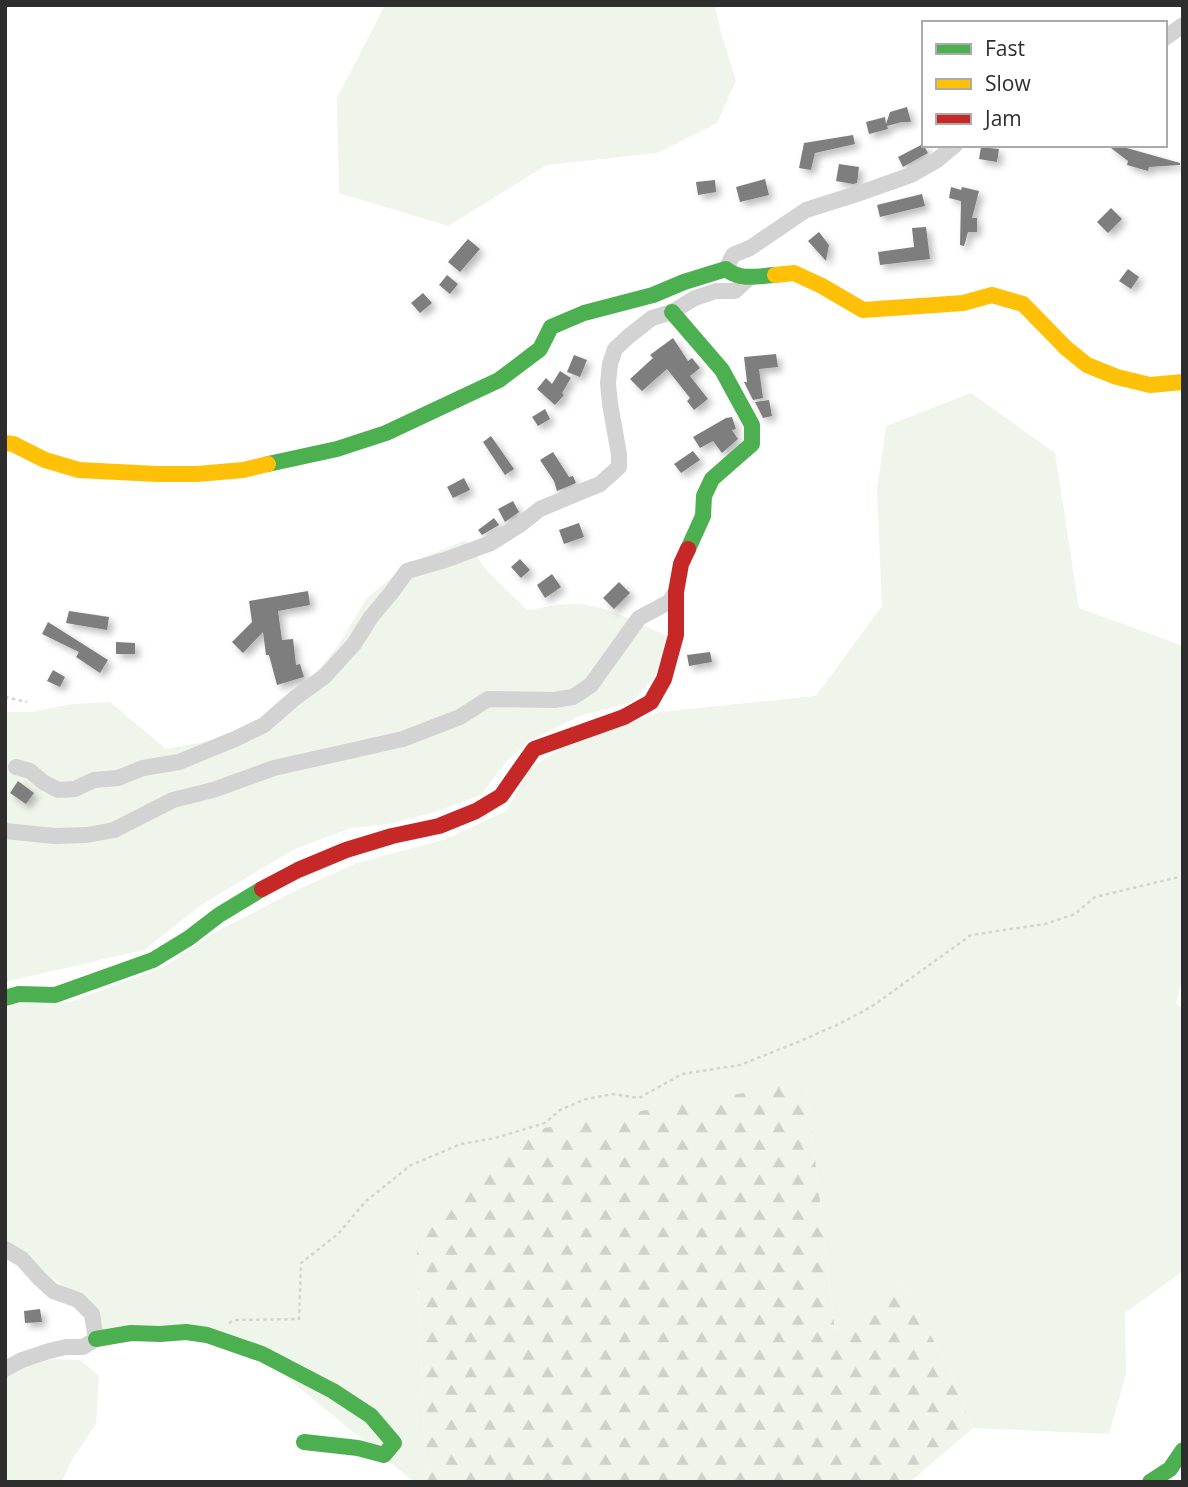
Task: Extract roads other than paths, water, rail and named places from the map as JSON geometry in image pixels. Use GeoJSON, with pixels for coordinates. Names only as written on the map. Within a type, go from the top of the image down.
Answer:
{"type":"FeatureCollection","features":[{"type":"Feature","properties":{"kind":"street"},"geometry":{"type":"LineString","coordinates":[[1167,37],[1183,25]]}},
{"type":"Feature","properties":{"kind":"street"},"geometry":{"type":"LineString","coordinates":[[5,443],[79,470],[157,474],[243,470],[337,449],[386,433],[499,380],[540,349],[551,327],[584,313],[653,295],[726,269],[733,256],[750,248],[806,210],[911,175],[953,147]]}},
{"type":"Feature","properties":{"kind":"street"},"geometry":{"type":"LineString","coordinates":[[726,269],[733,275],[750,277],[794,273],[863,310],[963,303],[992,295],[1023,304],[1066,348],[1087,365],[1117,377],[1150,385],[1183,382]]}},
{"type":"Feature","properties":{"kind":"street"},"geometry":{"type":"LineString","coordinates":[[16,768],[30,771],[58,790],[75,789],[94,780],[118,778],[143,768],[179,762],[235,740],[264,725],[296,696],[325,676],[354,644],[371,617],[407,571],[491,543],[540,509],[600,484],[618,467],[619,454],[610,404],[610,364],[615,349],[652,318],[716,291],[735,291],[750,277]]}},
{"type":"Feature","properties":{"kind":"street"},"geometry":{"type":"LineString","coordinates":[[5,998],[19,994],[55,995],[153,960],[256,892],[298,870],[346,850],[392,836],[439,827],[476,811],[502,796],[534,749],[624,717],[651,702],[664,679],[676,635],[676,592],[681,564],[703,516],[704,496],[712,479],[752,444],[752,425],[722,370],[671,312]]}},
{"type":"Feature","properties":{"kind":"street"},"geometry":{"type":"LineString","coordinates":[[5,831],[54,836],[87,835],[114,830],[173,800],[213,790],[274,768],[403,739],[460,717],[488,699],[554,700],[573,697],[591,685],[639,618],[661,608],[676,592]]}},
{"type":"Feature","properties":{"kind":"street"},"geometry":{"type":"LineString","coordinates":[[5,1249],[22,1259],[53,1291],[78,1300],[92,1314],[96,1339]]}},
{"type":"Feature","properties":{"kind":"street"},"geometry":{"type":"LineString","coordinates":[[5,1369],[49,1351],[83,1347],[96,1339],[131,1333],[186,1332],[208,1335],[262,1354],[333,1391],[370,1416],[394,1443],[384,1455],[358,1448],[304,1442]]}},
{"type":"Feature","properties":{"kind":"street"},"geometry":{"type":"LineString","coordinates":[[1150,1482],[1170,1469],[1183,1450]]}}]}
